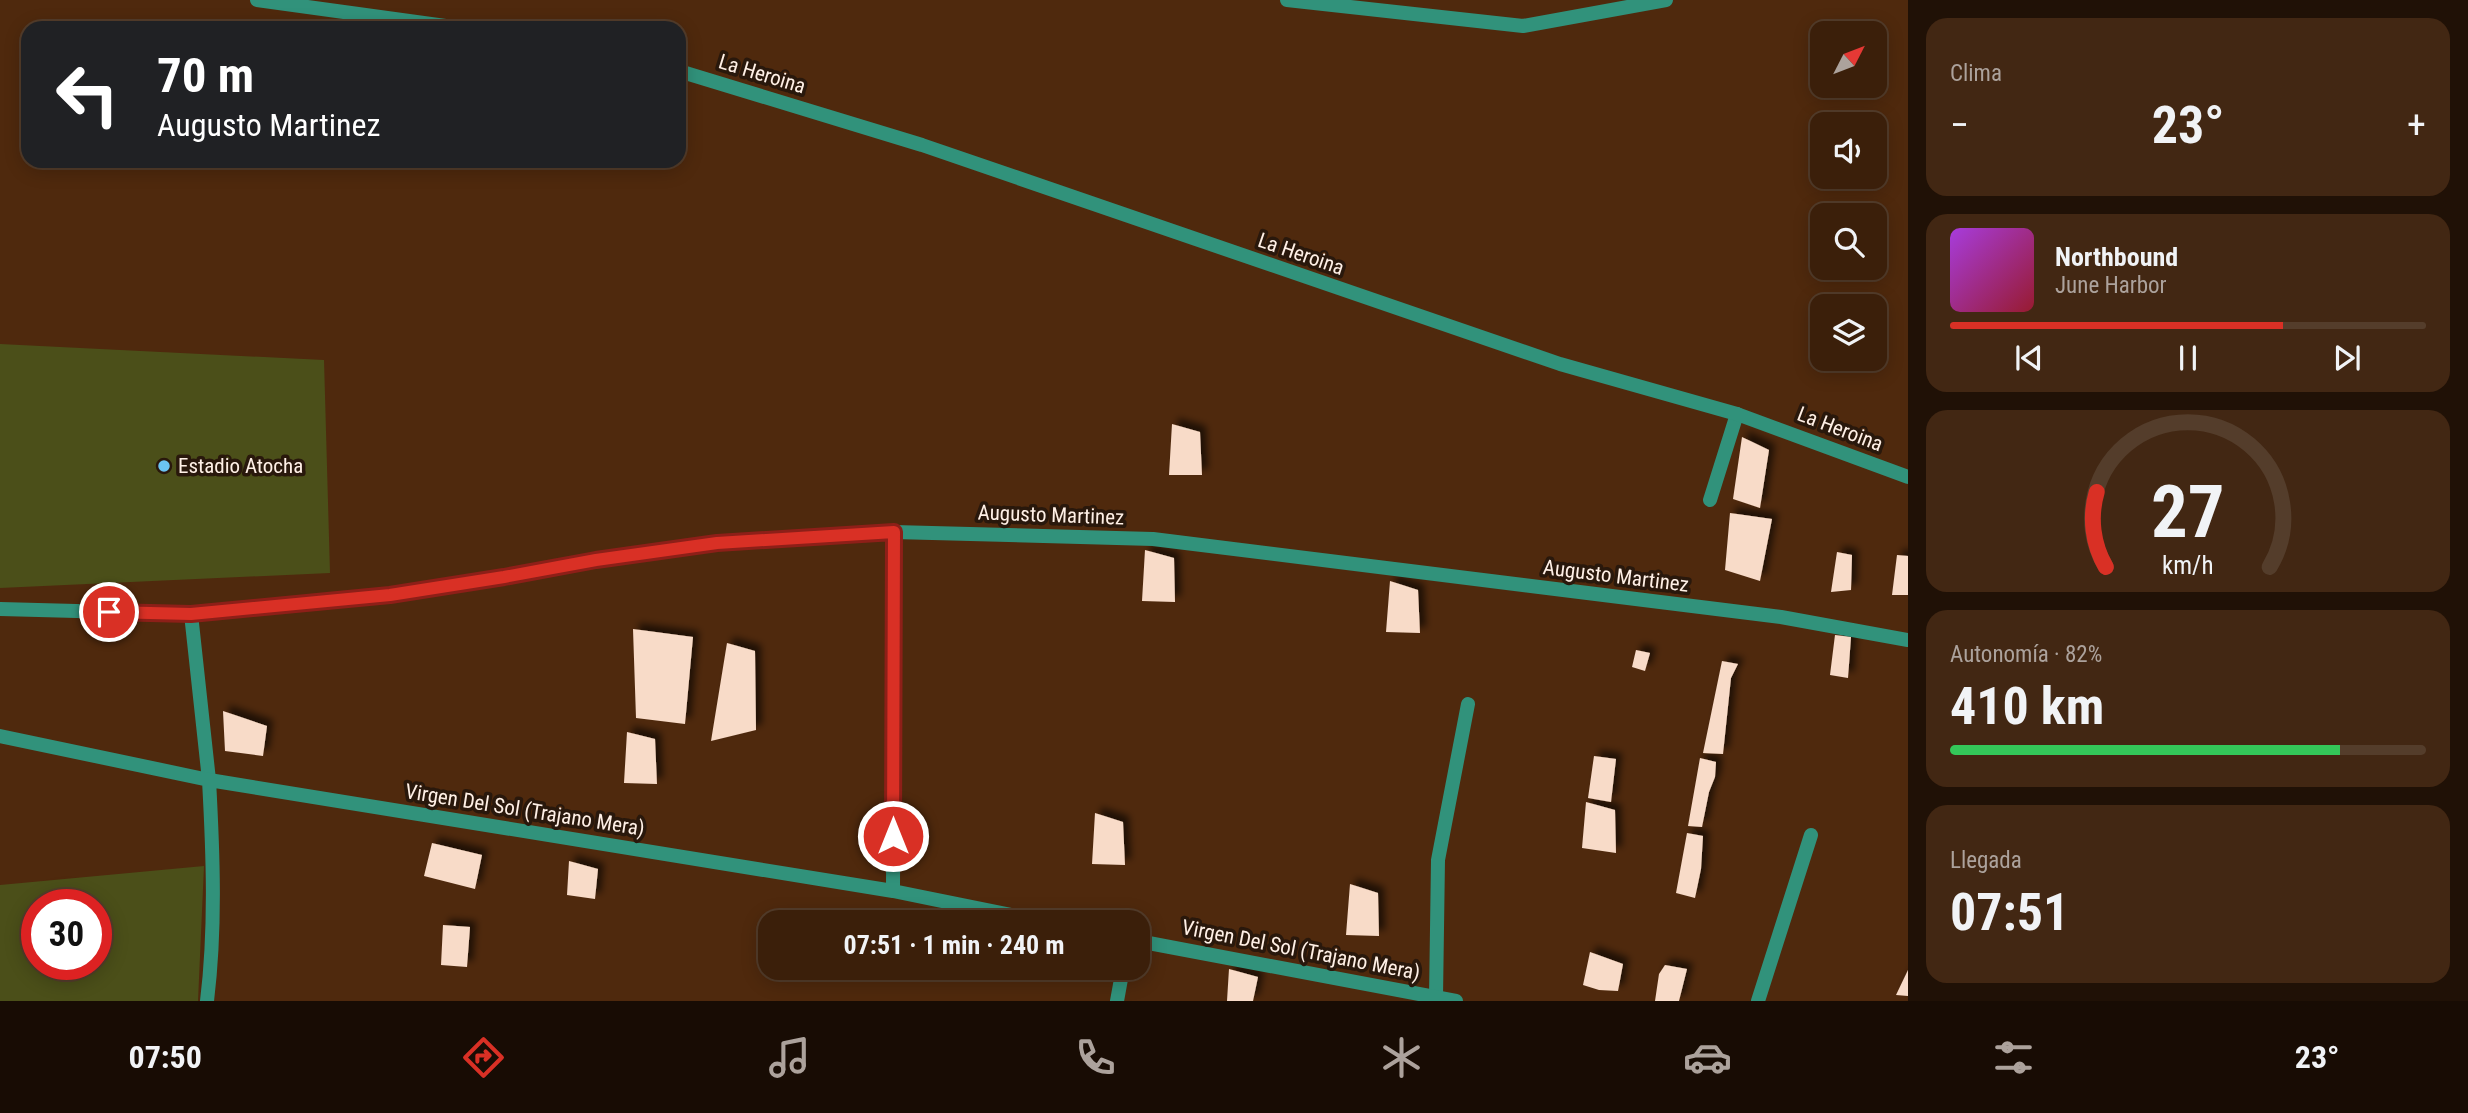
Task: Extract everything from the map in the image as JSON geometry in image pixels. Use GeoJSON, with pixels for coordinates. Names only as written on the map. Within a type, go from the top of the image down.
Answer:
{"type":"FeatureCollection","features":[{"type":"Feature","properties":{"kind":"street"},"geometry":{"type":"LineString","coordinates":[[257,0],[409,21]]}},
{"type":"Feature","properties":{"kind":"street"},"geometry":{"type":"LineString","coordinates":[[1287,0],[1523,26],[1666,0]]}},
{"type":"Feature","properties":{"kind":"street","name":"La Heroina"},"geometry":{"type":"LineString","coordinates":[[686,73],[922,145],[1560,364],[1737,414],[1908,477]]}},
{"type":"Feature","properties":{"kind":"street"},"geometry":{"type":"LineString","coordinates":[[1710,500],[1737,414]]}},
{"type":"Feature","properties":{"kind":"street"},"geometry":{"type":"LineString","coordinates":[[893,891],[894,532]]}},
{"type":"Feature","properties":{"kind":"street","name":"Augusto Martinez"},"geometry":{"type":"LineString","coordinates":[[0,609],[191,614],[390,595],[596,560],[717,543],[894,532],[1153,539],[1781,617],[1908,640]]}},
{"type":"Feature","properties":{"kind":"street"},"geometry":{"type":"LineString","coordinates":[[191,614],[209,780],[213,849],[207,1001]]}},
{"type":"Feature","properties":{"kind":"street"},"geometry":{"type":"LineString","coordinates":[[1436,997],[1438,860],[1468,704]]}},
{"type":"Feature","properties":{"kind":"street","name":"Virgen Del Sol (Trajano Mera)"},"geometry":{"type":"LineString","coordinates":[[0,736],[209,780],[893,891],[986,910]]}},
{"type":"Feature","properties":{"kind":"street"},"geometry":{"type":"LineString","coordinates":[[1758,1001],[1811,835]]}},
{"type":"Feature","properties":{"kind":"street","name":"Virgen Del Sol (Trajano Mera)"},"geometry":{"type":"LineString","coordinates":[[1150,944],[1391,995],[1436,997],[1456,1001]]}},
{"type":"Feature","properties":{"kind":"street"},"geometry":{"type":"LineString","coordinates":[[1117,1001],[1121,980]]}},
{"type":"Feature","properties":{"kind":"green space","name":"Estadio Atocha"},"geometry":{"type":"Polygon","coordinates":[[[0,344],[324,360],[330,573],[0,588],[0,344]]]}},
{"type":"Feature","properties":{"kind":"green space"},"geometry":{"type":"Polygon","coordinates":[[[204,866],[198,1001],[0,1001],[0,885],[204,866]]]}},
{"type":"Feature","properties":{"kind":"building"},"geometry":{"type":"Polygon","coordinates":[[[1172,424],[1200,432],[1202,475],[1169,475],[1172,424]]]}},
{"type":"Feature","properties":{"kind":"building"},"geometry":{"type":"Polygon","coordinates":[[[1742,437],[1769,450],[1760,508],[1733,499],[1742,437]]]}},
{"type":"Feature","properties":{"kind":"building"},"geometry":{"type":"Polygon","coordinates":[[[1730,513],[1772,519],[1760,581],[1725,570],[1730,513]]]}},
{"type":"Feature","properties":{"kind":"building"},"geometry":{"type":"Polygon","coordinates":[[[1145,550],[1174,558],[1175,602],[1142,601],[1145,550]]]}},
{"type":"Feature","properties":{"kind":"building"},"geometry":{"type":"Polygon","coordinates":[[[1837,552],[1852,555],[1851,590],[1831,592],[1837,552]]]}},
{"type":"Feature","properties":{"kind":"building"},"geometry":{"type":"Polygon","coordinates":[[[1897,555],[1908,556],[1908,595],[1892,595],[1897,555]]]}},
{"type":"Feature","properties":{"kind":"building"},"geometry":{"type":"Polygon","coordinates":[[[1390,581],[1418,590],[1420,633],[1386,632],[1390,581]]]}},
{"type":"Feature","properties":{"kind":"building"},"geometry":{"type":"Polygon","coordinates":[[[633,629],[693,637],[685,724],[636,718],[633,629]]]}},
{"type":"Feature","properties":{"kind":"building"},"geometry":{"type":"Polygon","coordinates":[[[1835,635],[1851,637],[1848,678],[1830,675],[1835,635]]]}},
{"type":"Feature","properties":{"kind":"building"},"geometry":{"type":"Polygon","coordinates":[[[727,643],[755,651],[756,730],[711,741],[727,643]]]}},
{"type":"Feature","properties":{"kind":"building"},"geometry":{"type":"Polygon","coordinates":[[[1636,650],[1650,653],[1645,671],[1632,667],[1636,650]]]}},
{"type":"Feature","properties":{"kind":"building"},"geometry":{"type":"Polygon","coordinates":[[[1722,661],[1738,664],[1731,678],[1723,754],[1703,753],[1722,661]]]}},
{"type":"Feature","properties":{"kind":"building"},"geometry":{"type":"Polygon","coordinates":[[[223,711],[267,726],[263,756],[225,751],[223,711]]]}},
{"type":"Feature","properties":{"kind":"building"},"geometry":{"type":"Polygon","coordinates":[[[627,732],[655,739],[657,784],[624,783],[627,732]]]}},
{"type":"Feature","properties":{"kind":"building"},"geometry":{"type":"Polygon","coordinates":[[[1594,756],[1616,759],[1611,802],[1588,798],[1594,756]]]}},
{"type":"Feature","properties":{"kind":"building"},"geometry":{"type":"Polygon","coordinates":[[[1700,758],[1716,762],[1715,777],[1702,827],[1688,826],[1700,758]]]}},
{"type":"Feature","properties":{"kind":"building"},"geometry":{"type":"Polygon","coordinates":[[[1586,802],[1615,810],[1616,853],[1582,848],[1586,802]]]}},
{"type":"Feature","properties":{"kind":"building"},"geometry":{"type":"Polygon","coordinates":[[[1095,813],[1123,822],[1125,865],[1092,864],[1095,813]]]}},
{"type":"Feature","properties":{"kind":"building"},"geometry":{"type":"Polygon","coordinates":[[[1687,833],[1703,836],[1701,869],[1695,898],[1676,893],[1687,833]]]}},
{"type":"Feature","properties":{"kind":"building"},"geometry":{"type":"Polygon","coordinates":[[[432,843],[482,855],[475,889],[424,876],[432,843]]]}},
{"type":"Feature","properties":{"kind":"building"},"geometry":{"type":"Polygon","coordinates":[[[569,861],[598,869],[595,899],[567,895],[569,861]]]}},
{"type":"Feature","properties":{"kind":"building"},"geometry":{"type":"Polygon","coordinates":[[[1350,884],[1378,893],[1379,936],[1346,935],[1350,884]]]}},
{"type":"Feature","properties":{"kind":"building"},"geometry":{"type":"Polygon","coordinates":[[[443,925],[470,927],[467,967],[441,965],[443,925]]]}},
{"type":"Feature","properties":{"kind":"building"},"geometry":{"type":"Polygon","coordinates":[[[1590,952],[1623,964],[1618,991],[1599,990],[1583,985],[1590,952]]]}},
{"type":"Feature","properties":{"kind":"building"},"geometry":{"type":"Polygon","coordinates":[[[1665,965],[1687,969],[1679,1001],[1655,1001],[1659,974],[1665,965]]]}},
{"type":"Feature","properties":{"kind":"building"},"geometry":{"type":"Polygon","coordinates":[[[1229,969],[1258,977],[1253,1001],[1227,1001],[1229,969]]]}},
{"type":"Feature","properties":{"kind":"building"},"geometry":{"type":"Polygon","coordinates":[[[1908,970],[1908,996],[1896,995],[1908,970]]]}},
{"type":"Feature","properties":{"kind":"place","name":"Estadio Atocha"},"geometry":{"type":"Point","coordinates":[164,466]}},
{"type":"Feature","properties":{"kind":"route"},"geometry":{"type":"LineString","coordinates":[[109,612],[191,614],[390,595],[596,560],[717,543],[894,532],[893,836]]}}]}
